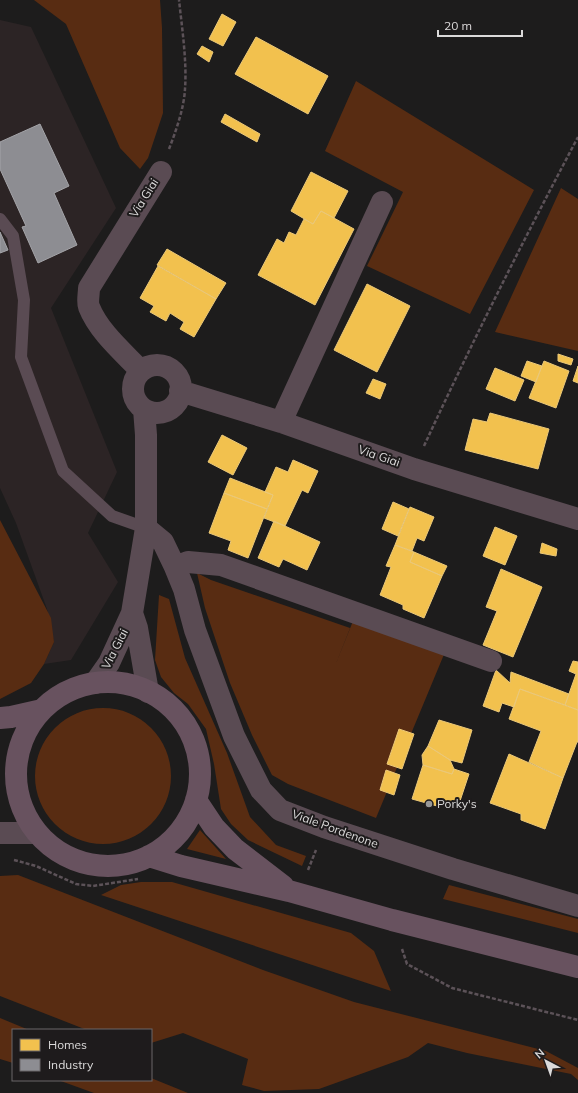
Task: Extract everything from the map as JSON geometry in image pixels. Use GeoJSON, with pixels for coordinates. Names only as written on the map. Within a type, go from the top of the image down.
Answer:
{"type":"FeatureCollection","features":[{"type":"Feature","properties":{"kind":"main road"},"geometry":{"type":"LineString","coordinates":[[96,683],[120,683],[137,687],[148,692],[176,712],[192,737],[200,770],[199,787],[196,800],[188,819],[166,845],[149,856],[136,861],[120,865],[101,866],[86,864],[71,859],[55,850],[37,833],[27,819],[23,809],[16,784],[16,766],[21,745],[29,726],[42,710],[56,698],[71,690],[96,683]]}},
{"type":"Feature","properties":{"kind":"main road"},"geometry":{"type":"LineString","coordinates":[[0,718],[42,710]]}},
{"type":"Feature","properties":{"kind":"main road"},"geometry":{"type":"LineString","coordinates":[[0,765],[16,784]]}},
{"type":"Feature","properties":{"kind":"main road"},"geometry":{"type":"LineString","coordinates":[[196,800],[214,827],[235,849],[289,891]]}},
{"type":"Feature","properties":{"kind":"main road"},"geometry":{"type":"LineString","coordinates":[[149,856],[181,866],[289,891],[392,920],[578,967]]}},
{"type":"Feature","properties":{"kind":"street","name":"Via Giai"},"geometry":{"type":"LineString","coordinates":[[141,372],[100,327],[88,306],[89,288],[161,172]]}},
{"type":"Feature","properties":{"kind":"street"},"geometry":{"type":"LineString","coordinates":[[281,422],[382,202]]}},
{"type":"Feature","properties":{"kind":"street"},"geometry":{"type":"LineString","coordinates":[[152,366],[163,366],[176,376],[180,391],[178,399],[173,406],[159,413],[151,412],[138,404],[133,391],[133,384],[136,377],[141,372],[152,366]]}},
{"type":"Feature","properties":{"kind":"street","name":"Via Giai"},"geometry":{"type":"LineString","coordinates":[[180,391],[281,422],[414,469],[578,519]]}},
{"type":"Feature","properties":{"kind":"street","name":"Via Giai"},"geometry":{"type":"LineString","coordinates":[[96,683],[109,663],[132,613],[146,528],[146,435],[144,409]]}},
{"type":"Feature","properties":{"kind":"street","name":"Viale Pordenone"},"geometry":{"type":"LineString","coordinates":[[146,528],[163,542],[175,567],[184,589],[195,630],[234,736],[261,790],[280,810],[324,827],[438,864],[578,906]]}},
{"type":"Feature","properties":{"kind":"street"},"geometry":{"type":"LineString","coordinates":[[175,567],[188,562],[221,564],[491,661]]}},
{"type":"Feature","properties":{"kind":"street","name":"Via Giai"},"geometry":{"type":"LineString","coordinates":[[132,613],[137,628],[148,692]]}},
{"type":"Feature","properties":{"kind":"street"},"geometry":{"type":"LineString","coordinates":[[0,833],[37,833]]}},
{"type":"Feature","properties":{"kind":"lane"},"geometry":{"type":"LineString","coordinates":[[0,219],[13,236],[24,300],[21,357],[63,471],[112,516],[146,528]]}},
{"type":"Feature","properties":{"kind":"path","name":"Via Giai"},"geometry":{"type":"LineString","coordinates":[[161,172],[177,130],[185,90],[184,48],[179,0]]}},
{"type":"Feature","properties":{"kind":"path"},"geometry":{"type":"LineString","coordinates":[[414,469],[458,372],[578,137]]}},
{"type":"Feature","properties":{"kind":"path"},"geometry":{"type":"LineString","coordinates":[[392,920],[407,964],[452,988],[578,1020]]}},
{"type":"Feature","properties":{"kind":"shaded area"},"geometry":{"type":"Polygon","coordinates":[[[34,0],[160,0],[162,28],[163,113],[148,158],[140,169],[120,148],[66,24],[34,0]]]}},
{"type":"Feature","properties":{"kind":"shaded area"},"geometry":{"type":"Polygon","coordinates":[[[0,20],[31,27],[116,208],[51,308],[117,472],[88,533],[118,582],[71,660],[44,664],[54,642],[47,609],[16,523],[0,488],[0,20]]]}},
{"type":"Feature","properties":{"kind":"shaded area"},"geometry":{"type":"Polygon","coordinates":[[[356,81],[534,190],[470,314],[367,266],[403,192],[325,151],[356,81]]]}},
{"type":"Feature","properties":{"kind":"shaded area"},"geometry":{"type":"Polygon","coordinates":[[[561,188],[578,199],[578,351],[495,332],[561,188]]]}},
{"type":"Feature","properties":{"kind":"shaded area"},"geometry":{"type":"Polygon","coordinates":[[[0,520],[51,618],[54,642],[44,664],[31,683],[0,699],[0,520]]]}},
{"type":"Feature","properties":{"kind":"shaded area"},"geometry":{"type":"Polygon","coordinates":[[[197,573],[211,580],[350,628],[335,666],[353,621],[445,652],[376,818],[288,784],[272,775],[252,735],[230,683],[205,608],[197,573]]]}},
{"type":"Feature","properties":{"kind":"shaded area"},"geometry":{"type":"Polygon","coordinates":[[[159,595],[169,599],[185,658],[227,753],[250,817],[276,845],[306,856],[302,866],[248,840],[231,824],[221,809],[214,764],[206,729],[188,704],[174,693],[161,677],[155,660],[159,595]]]}},
{"type":"Feature","properties":{"kind":"shaded area"},"geometry":{"type":"Polygon","coordinates":[[[96,708],[110,708],[129,713],[141,719],[156,733],[166,750],[170,763],[170,789],[166,802],[160,814],[146,829],[141,833],[123,841],[110,844],[96,844],[77,839],[65,833],[50,819],[46,814],[38,796],[35,783],[35,769],[40,750],[46,738],[60,723],[65,719],[83,711],[96,708]]]}},
{"type":"Feature","properties":{"kind":"shaded area"},"geometry":{"type":"Polygon","coordinates":[[[200,830],[226,859],[187,849],[200,830]]]}},
{"type":"Feature","properties":{"kind":"shaded area"},"geometry":{"type":"Polygon","coordinates":[[[18,875],[263,970],[354,1002],[546,1051],[578,1068],[578,1080],[571,1074],[467,1053],[428,1043],[408,1057],[319,1089],[264,1091],[242,1085],[248,1059],[183,1033],[152,1043],[152,1029],[84,1029],[0,996],[0,876],[18,875]]]}},
{"type":"Feature","properties":{"kind":"shaded area"},"geometry":{"type":"Polygon","coordinates":[[[141,882],[172,882],[351,933],[374,951],[391,991],[101,895],[121,885],[141,882]]]}},
{"type":"Feature","properties":{"kind":"shaded area"},"geometry":{"type":"Polygon","coordinates":[[[449,885],[578,919],[578,933],[443,899],[449,885]]]}},
{"type":"Feature","properties":{"kind":"shaded area"},"geometry":{"type":"Polygon","coordinates":[[[0,1018],[27,1029],[12,1029],[12,1063],[0,1059],[0,1018]]]}},
{"type":"Feature","properties":{"kind":"shaded area"},"geometry":{"type":"Polygon","coordinates":[[[152,1078],[188,1093],[94,1093],[61,1081],[152,1081],[152,1078]]]}},
{"type":"Feature","properties":{"kind":"building: Homes"},"geometry":{"type":"Polygon","coordinates":[[[222,14],[236,22],[223,46],[209,39],[222,14]]]}},
{"type":"Feature","properties":{"kind":"building: Homes"},"geometry":{"type":"Polygon","coordinates":[[[256,37],[328,76],[308,114],[235,74],[256,37]]]}},
{"type":"Feature","properties":{"kind":"building: Homes"},"geometry":{"type":"Polygon","coordinates":[[[202,46],[213,52],[209,62],[197,54],[202,46]]]}},
{"type":"Feature","properties":{"kind":"building: Homes"},"geometry":{"type":"Polygon","coordinates":[[[225,114],[260,134],[257,142],[221,122],[225,114]]]}},
{"type":"Feature","properties":{"kind":"building: Homes"},"geometry":{"type":"Polygon","coordinates":[[[311,172],[348,191],[334,218],[321,211],[313,224],[291,211],[311,172]]]}},
{"type":"Feature","properties":{"kind":"building: Homes"},"geometry":{"type":"Polygon","coordinates":[[[321,211],[354,229],[315,305],[258,275],[277,239],[284,243],[289,232],[296,235],[304,219],[313,224],[321,211]]]}},
{"type":"Feature","properties":{"kind":"building: Homes"},"geometry":{"type":"Polygon","coordinates":[[[167,249],[226,283],[216,299],[157,265],[167,249]]]}},
{"type":"Feature","properties":{"kind":"building: Homes"},"geometry":{"type":"Polygon","coordinates":[[[158,266],[216,299],[194,337],[180,329],[184,322],[170,313],[166,321],[150,312],[154,306],[140,298],[158,266]]]}},
{"type":"Feature","properties":{"kind":"building: Homes"},"geometry":{"type":"Polygon","coordinates":[[[367,284],[410,306],[377,372],[334,350],[367,284]]]}},
{"type":"Feature","properties":{"kind":"building: Homes"},"geometry":{"type":"Polygon","coordinates":[[[558,354],[573,359],[571,365],[558,361],[558,354]]]}},
{"type":"Feature","properties":{"kind":"building: Homes"},"geometry":{"type":"Polygon","coordinates":[[[527,361],[542,366],[536,382],[521,376],[527,361]]]}},
{"type":"Feature","properties":{"kind":"building: Homes"},"geometry":{"type":"Polygon","coordinates":[[[544,361],[569,371],[556,408],[529,398],[544,361]]]}},
{"type":"Feature","properties":{"kind":"building: Homes"},"geometry":{"type":"Polygon","coordinates":[[[578,366],[578,383],[573,381],[578,366]]]}},
{"type":"Feature","properties":{"kind":"building: Homes"},"geometry":{"type":"Polygon","coordinates":[[[495,368],[524,380],[515,401],[486,389],[495,368]]]}},
{"type":"Feature","properties":{"kind":"building: Homes"},"geometry":{"type":"Polygon","coordinates":[[[373,379],[386,384],[380,399],[366,393],[373,379]]]}},
{"type":"Feature","properties":{"kind":"building: Homes"},"geometry":{"type":"Polygon","coordinates":[[[490,413],[549,429],[538,469],[465,450],[473,419],[487,422],[490,413]]]}},
{"type":"Feature","properties":{"kind":"building: Homes"},"geometry":{"type":"Polygon","coordinates":[[[222,435],[247,448],[233,475],[208,462],[222,435]]]}},
{"type":"Feature","properties":{"kind":"building: Homes"},"geometry":{"type":"Polygon","coordinates":[[[293,460],[318,471],[308,493],[302,490],[285,526],[264,518],[273,495],[265,492],[276,467],[288,472],[293,460]]]}},
{"type":"Feature","properties":{"kind":"building: Homes"},"geometry":{"type":"Polygon","coordinates":[[[230,478],[273,495],[267,509],[224,493],[230,478]]]}},
{"type":"Feature","properties":{"kind":"building: Homes"},"geometry":{"type":"Polygon","coordinates":[[[224,493],[267,509],[248,558],[228,550],[231,541],[209,533],[224,493]]]}},
{"type":"Feature","properties":{"kind":"building: Homes"},"geometry":{"type":"Polygon","coordinates":[[[393,502],[409,509],[398,536],[382,529],[393,502]]]}},
{"type":"Feature","properties":{"kind":"building: Homes"},"geometry":{"type":"Polygon","coordinates":[[[410,507],[434,517],[424,541],[417,538],[412,551],[395,545],[410,507]]]}},
{"type":"Feature","properties":{"kind":"building: Homes"},"geometry":{"type":"Polygon","coordinates":[[[274,521],[320,542],[307,570],[283,559],[279,567],[258,558],[274,521]]]}},
{"type":"Feature","properties":{"kind":"building: Homes"},"geometry":{"type":"Polygon","coordinates":[[[495,527],[517,536],[505,565],[483,556],[495,527]]]}},
{"type":"Feature","properties":{"kind":"building: Homes"},"geometry":{"type":"Polygon","coordinates":[[[542,543],[557,549],[556,556],[540,553],[542,543]]]}},
{"type":"Feature","properties":{"kind":"building: Homes"},"geometry":{"type":"Polygon","coordinates":[[[395,545],[414,552],[410,562],[442,576],[424,618],[403,609],[403,605],[380,595],[391,567],[386,566],[395,545]]]}},
{"type":"Feature","properties":{"kind":"building: Homes"},"geometry":{"type":"Polygon","coordinates":[[[414,552],[447,566],[442,576],[410,562],[414,552]]]}},
{"type":"Feature","properties":{"kind":"building: Homes"},"geometry":{"type":"Polygon","coordinates":[[[501,569],[542,587],[513,657],[483,645],[497,611],[486,607],[501,569]]]}},
{"type":"Feature","properties":{"kind":"building: Homes"},"geometry":{"type":"Polygon","coordinates":[[[573,661],[578,662],[578,710],[565,705],[576,674],[569,671],[573,661]]]}},
{"type":"Feature","properties":{"kind":"building: Homes"},"geometry":{"type":"Polygon","coordinates":[[[496,670],[510,683],[511,672],[569,694],[565,705],[520,689],[514,707],[502,703],[499,712],[483,706],[496,670]]]}},
{"type":"Feature","properties":{"kind":"building: Homes"},"geometry":{"type":"Polygon","coordinates":[[[520,689],[578,710],[578,742],[563,778],[529,762],[541,731],[509,719],[520,689]]]}},
{"type":"Feature","properties":{"kind":"building: Homes"},"geometry":{"type":"Polygon","coordinates":[[[439,720],[472,730],[462,763],[450,760],[428,746],[439,720]]]}},
{"type":"Feature","properties":{"kind":"building: Homes"},"geometry":{"type":"Polygon","coordinates":[[[399,729],[414,734],[402,769],[387,764],[399,729]]]}},
{"type":"Feature","properties":{"kind":"building: Homes"},"geometry":{"type":"Polygon","coordinates":[[[428,746],[450,760],[454,769],[452,774],[423,765],[422,755],[428,746]]]}},
{"type":"Feature","properties":{"kind":"building: Homes"},"geometry":{"type":"Polygon","coordinates":[[[509,754],[563,778],[545,829],[521,820],[521,814],[490,803],[509,754]]]}},
{"type":"Feature","properties":{"kind":"building: Homes"},"geometry":{"type":"Polygon","coordinates":[[[423,765],[452,774],[454,769],[469,774],[458,807],[438,801],[437,806],[412,799],[423,765]]]}},
{"type":"Feature","properties":{"kind":"building: Homes"},"geometry":{"type":"Polygon","coordinates":[[[386,770],[400,775],[394,795],[380,790],[386,770]]]}},
{"type":"Feature","properties":{"kind":"building: Industry"},"geometry":{"type":"Polygon","coordinates":[[[40,124],[69,186],[54,193],[77,245],[38,263],[22,227],[26,226],[0,169],[0,142],[40,124]]]}},
{"type":"Feature","properties":{"kind":"building: Industry"},"geometry":{"type":"Polygon","coordinates":[[[0,232],[8,250],[0,253],[0,232]]]}},
{"type":"Feature","properties":{"kind":"place","name":"Porky's"},"geometry":{"type":"Point","coordinates":[429,804]}}]}
